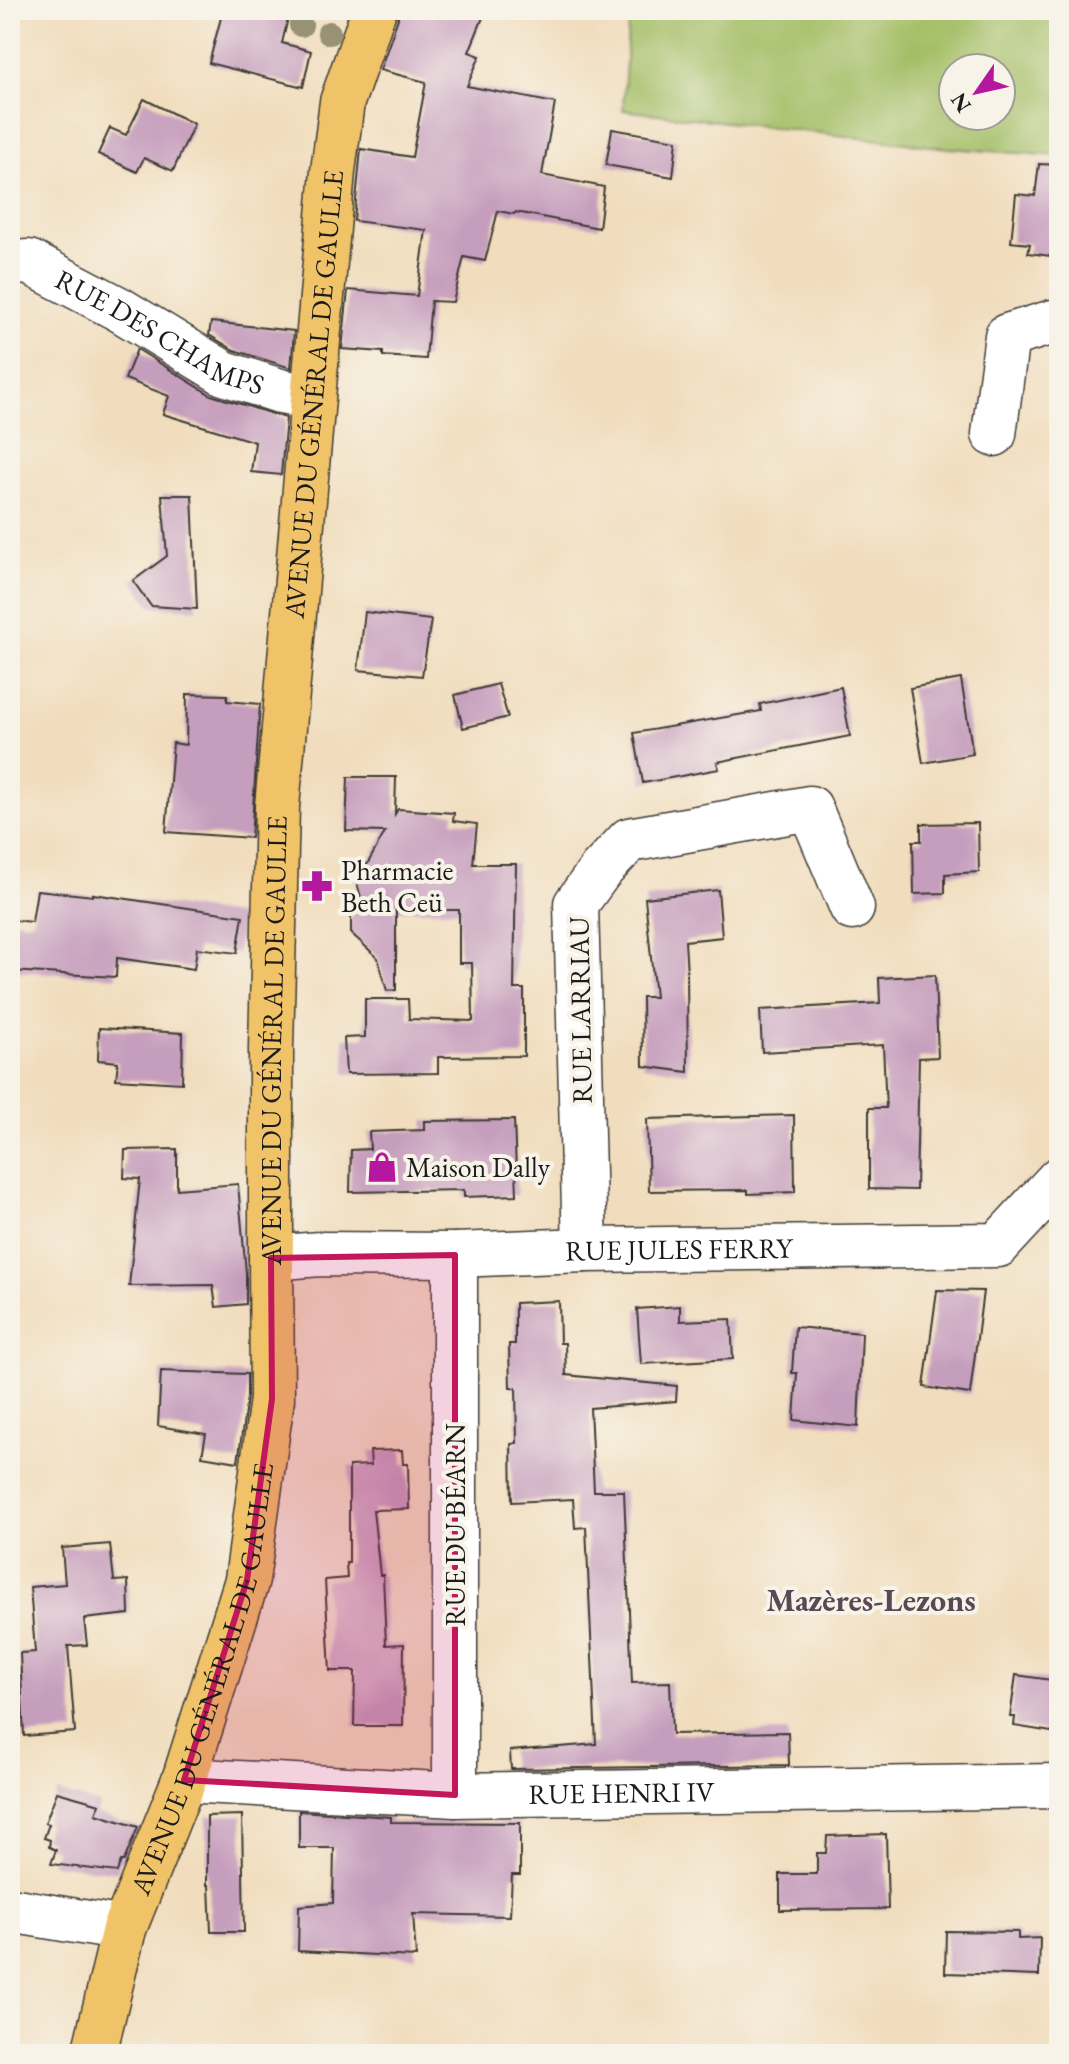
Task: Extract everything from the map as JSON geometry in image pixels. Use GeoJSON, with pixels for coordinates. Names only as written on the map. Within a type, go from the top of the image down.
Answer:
{"type":"FeatureCollection","features":[{"type":"Feature","properties":{"kind":"main road","name":"AVENUE DU GÉNÉRAL DE GAULLE"},"geometry":{"type":"LineString","coordinates":[[94,2054],[124,1929],[184,1780],[247,1580],[272,1399],[271,1048],[277,807],[333,171],[342,102],[374,10]]}},
{"type":"Feature","properties":{"kind":"street","name":"RUE DES CHAMPS"},"geometry":{"type":"LineString","coordinates":[[10,263],[29,262],[119,309],[224,373],[280,391],[312,397]]}},
{"type":"Feature","properties":{"kind":"street"},"geometry":{"type":"LineString","coordinates":[[994,434],[1007,336],[1059,322]]}},
{"type":"Feature","properties":{"kind":"street","name":"RUE LARRIAU"},"geometry":{"type":"LineString","coordinates":[[585,1250],[576,904],[600,871],[629,840],[810,808],[852,908]]}},
{"type":"Feature","properties":{"kind":"street","name":"RUE JULES FERRY"},"geometry":{"type":"LineString","coordinates":[[271,1258],[320,1254],[455,1255],[585,1250],[998,1245],[1059,1179]]}},
{"type":"Feature","properties":{"kind":"street","name":"RUE DU BÉARN"},"geometry":{"type":"LineString","coordinates":[[455,1255],[455,1795]]}},
{"type":"Feature","properties":{"kind":"street","name":"RUE HENRI IV"},"geometry":{"type":"LineString","coordinates":[[184,1780],[455,1795],[1059,1786]]}},
{"type":"Feature","properties":{"kind":"street"},"geometry":{"type":"LineString","coordinates":[[10,1910],[124,1929]]}},
{"type":"Feature","properties":{"kind":"highlighted area"},"geometry":{"type":"Polygon","coordinates":[[[455,1255],[455,1795],[184,1780],[247,1580],[272,1399],[271,1258],[455,1255]]]}},
{"type":"Feature","properties":{"kind":"green space"},"geometry":{"type":"Polygon","coordinates":[[[629,10],[1059,10],[1059,156],[948,148],[623,110],[629,10]]]}},
{"type":"Feature","properties":{"kind":"building"},"geometry":{"type":"Polygon","coordinates":[[[223,10],[290,10],[282,43],[311,51],[303,87],[209,63],[223,10]]]}},
{"type":"Feature","properties":{"kind":"building"},"geometry":{"type":"Polygon","coordinates":[[[398,10],[486,10],[469,52],[480,56],[467,86],[555,103],[542,175],[604,187],[599,228],[498,211],[485,261],[464,257],[453,302],[431,301],[426,359],[342,349],[348,290],[417,296],[426,230],[354,221],[361,149],[412,157],[426,82],[380,70],[398,10]]]}},
{"type":"Feature","properties":{"kind":"building"},"geometry":{"type":"Polygon","coordinates":[[[144,99],[194,124],[173,171],[144,158],[137,172],[98,154],[110,128],[126,135],[144,99]]]}},
{"type":"Feature","properties":{"kind":"building"},"geometry":{"type":"Polygon","coordinates":[[[612,129],[677,140],[673,177],[606,165],[612,129]]]}},
{"type":"Feature","properties":{"kind":"building"},"geometry":{"type":"Polygon","coordinates":[[[1039,164],[1059,165],[1059,257],[1028,253],[1030,244],[1011,242],[1016,194],[1035,196],[1039,164]]]}},
{"type":"Feature","properties":{"kind":"building"},"geometry":{"type":"Polygon","coordinates":[[[211,322],[294,331],[291,368],[234,350],[209,335],[211,322]]]}},
{"type":"Feature","properties":{"kind":"building"},"geometry":{"type":"Polygon","coordinates":[[[137,349],[211,395],[286,418],[281,475],[251,472],[255,442],[163,414],[169,396],[125,379],[137,349]]]}},
{"type":"Feature","properties":{"kind":"building"},"geometry":{"type":"Polygon","coordinates":[[[162,495],[192,495],[197,609],[151,606],[133,581],[167,556],[162,495]]]}},
{"type":"Feature","properties":{"kind":"building"},"geometry":{"type":"Polygon","coordinates":[[[365,612],[431,620],[422,676],[358,670],[365,612]]]}},
{"type":"Feature","properties":{"kind":"building"},"geometry":{"type":"Polygon","coordinates":[[[961,679],[973,754],[923,763],[910,688],[961,679]]]}},
{"type":"Feature","properties":{"kind":"building"},"geometry":{"type":"Polygon","coordinates":[[[498,684],[508,717],[463,728],[455,695],[498,684]]]}},
{"type":"Feature","properties":{"kind":"building"},"geometry":{"type":"Polygon","coordinates":[[[841,687],[850,736],[717,762],[719,769],[643,783],[634,733],[761,711],[760,704],[841,687]]]}},
{"type":"Feature","properties":{"kind":"building"},"geometry":{"type":"Polygon","coordinates":[[[187,694],[227,695],[227,701],[260,704],[251,838],[166,832],[173,743],[186,745],[187,694]]]}},
{"type":"Feature","properties":{"kind":"building"},"geometry":{"type":"Polygon","coordinates":[[[348,777],[396,777],[395,814],[398,809],[454,813],[453,821],[477,824],[473,864],[516,864],[514,989],[524,989],[524,1056],[438,1057],[438,1073],[346,1074],[344,1038],[365,1037],[365,999],[408,999],[409,1019],[473,1021],[472,963],[459,963],[459,910],[396,910],[396,990],[387,991],[378,958],[351,933],[351,908],[364,908],[357,883],[385,832],[346,831],[348,777]]]}},
{"type":"Feature","properties":{"kind":"building"},"geometry":{"type":"Polygon","coordinates":[[[978,823],[979,872],[945,874],[945,893],[914,894],[913,841],[921,841],[921,824],[978,823]]]}},
{"type":"Feature","properties":{"kind":"building"},"geometry":{"type":"Polygon","coordinates":[[[37,890],[93,894],[243,916],[237,953],[197,948],[194,969],[117,958],[116,977],[10,971],[12,920],[32,922],[37,890]]]}},
{"type":"Feature","properties":{"kind":"building"},"geometry":{"type":"Polygon","coordinates":[[[718,890],[722,937],[685,941],[688,1072],[643,1066],[642,997],[655,997],[645,898],[718,890]]]}},
{"type":"Feature","properties":{"kind":"building"},"geometry":{"type":"Polygon","coordinates":[[[935,975],[938,1057],[919,1058],[916,1190],[869,1189],[869,1108],[886,1108],[883,1045],[762,1052],[760,1010],[880,1003],[879,978],[935,975]]]}},
{"type":"Feature","properties":{"kind":"building"},"geometry":{"type":"Polygon","coordinates":[[[99,1028],[183,1033],[182,1083],[116,1079],[118,1062],[98,1060],[99,1028]]]}},
{"type":"Feature","properties":{"kind":"building"},"geometry":{"type":"Polygon","coordinates":[[[794,1115],[795,1192],[649,1191],[647,1119],[794,1115]]]}},
{"type":"Feature","properties":{"kind":"building"},"geometry":{"type":"Polygon","coordinates":[[[514,1120],[517,1195],[464,1197],[464,1190],[350,1192],[351,1150],[370,1149],[369,1132],[424,1130],[424,1121],[514,1120]]]}},
{"type":"Feature","properties":{"kind":"building"},"geometry":{"type":"Polygon","coordinates":[[[177,1149],[177,1189],[238,1184],[246,1304],[216,1307],[213,1285],[129,1286],[140,1179],[124,1178],[125,1150],[177,1149]]]}},
{"type":"Feature","properties":{"kind":"building"},"geometry":{"type":"Polygon","coordinates":[[[937,1290],[983,1291],[970,1394],[924,1387],[937,1290]]]}},
{"type":"Feature","properties":{"kind":"building"},"geometry":{"type":"Polygon","coordinates":[[[559,1301],[560,1343],[565,1343],[566,1375],[677,1386],[676,1401],[590,1408],[594,1491],[624,1491],[632,1683],[670,1682],[672,1734],[788,1732],[789,1765],[511,1769],[510,1751],[596,1744],[586,1527],[575,1528],[573,1499],[512,1502],[511,1444],[517,1443],[516,1388],[510,1388],[509,1344],[515,1344],[515,1303],[559,1301]]]}},
{"type":"Feature","properties":{"kind":"building"},"geometry":{"type":"Polygon","coordinates":[[[680,1306],[680,1321],[731,1319],[733,1359],[641,1364],[637,1309],[680,1306]]]}},
{"type":"Feature","properties":{"kind":"building"},"geometry":{"type":"Polygon","coordinates":[[[795,1327],[862,1333],[858,1427],[794,1420],[797,1373],[792,1373],[795,1327]]]}},
{"type":"Feature","properties":{"kind":"building"},"geometry":{"type":"Polygon","coordinates":[[[161,1371],[247,1374],[238,1462],[202,1456],[206,1434],[158,1426],[161,1371]]]}},
{"type":"Feature","properties":{"kind":"building"},"geometry":{"type":"Polygon","coordinates":[[[402,1450],[403,1464],[408,1464],[409,1509],[373,1510],[380,1575],[383,1575],[386,1645],[404,1644],[403,1726],[354,1726],[355,1671],[330,1671],[325,1580],[347,1578],[349,1466],[371,1465],[370,1451],[402,1450]]]}},
{"type":"Feature","properties":{"kind":"building"},"geometry":{"type":"Polygon","coordinates":[[[110,1544],[114,1581],[128,1580],[129,1614],[84,1619],[87,1645],[68,1646],[75,1732],[24,1736],[20,1653],[35,1652],[30,1587],[65,1584],[62,1548],[110,1544]]]}},
{"type":"Feature","properties":{"kind":"building"},"geometry":{"type":"Polygon","coordinates":[[[1016,1675],[1059,1681],[1058,1733],[1014,1726],[1015,1717],[1010,1717],[1016,1675]]]}},
{"type":"Feature","properties":{"kind":"building"},"geometry":{"type":"Polygon","coordinates":[[[57,1792],[100,1804],[96,1814],[138,1827],[117,1872],[51,1864],[56,1850],[49,1847],[50,1840],[44,1838],[49,1824],[45,1823],[57,1792]]]}},
{"type":"Feature","properties":{"kind":"building"},"geometry":{"type":"Polygon","coordinates":[[[299,1811],[391,1817],[391,1822],[520,1823],[520,1875],[512,1875],[510,1916],[413,1914],[416,1957],[298,1951],[299,1906],[333,1903],[334,1848],[299,1848],[299,1811]]]}},
{"type":"Feature","properties":{"kind":"building"},"geometry":{"type":"Polygon","coordinates":[[[242,1815],[244,1932],[211,1932],[207,1816],[242,1815]]]}},
{"type":"Feature","properties":{"kind":"building"},"geometry":{"type":"Polygon","coordinates":[[[886,1834],[888,1909],[780,1910],[780,1874],[817,1874],[817,1853],[826,1853],[827,1836],[886,1834]]]}},
{"type":"Feature","properties":{"kind":"building"},"geometry":{"type":"Polygon","coordinates":[[[946,1931],[1018,1932],[1018,1939],[1040,1938],[1039,1976],[945,1973],[946,1931]]]}},
{"type":"Feature","properties":{"kind":"place","name":"Pharmacie Beth Ceü"},"geometry":{"type":"Point","coordinates":[317,886]}},
{"type":"Feature","properties":{"kind":"place","name":"Maison Dally"},"geometry":{"type":"Point","coordinates":[382,1167]}},
{"type":"Feature","properties":{"kind":"district","name":"Mazères-Lezons"},"geometry":{"type":"Point","coordinates":[871,1600]}}]}
